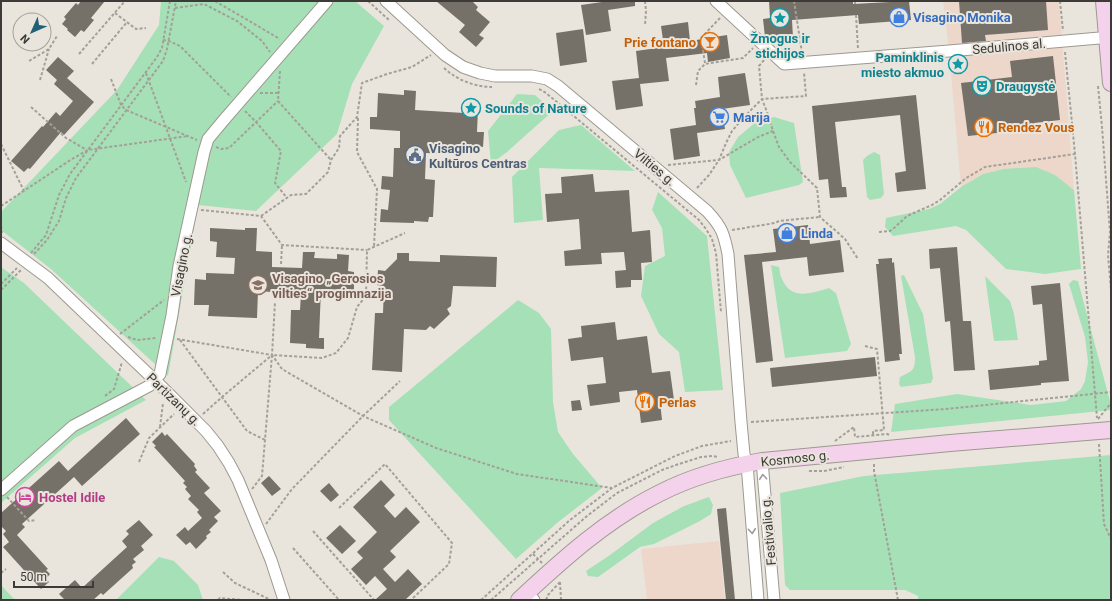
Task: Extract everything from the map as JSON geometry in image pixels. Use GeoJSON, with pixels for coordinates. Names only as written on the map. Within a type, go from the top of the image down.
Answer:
{"type":"FeatureCollection","features":[{"type":"Feature","properties":{"kind":"main road"},"geometry":{"type":"LineString","coordinates":[[1104,1],[1109,37],[1104,83]]}},
{"type":"Feature","properties":{"kind":"main road","name":"Kosmoso g."},"geometry":{"type":"LineString","coordinates":[[527,597],[595,534],[613,520],[659,493],[702,476],[754,463],[874,450],[1104,430]]}},
{"type":"Feature","properties":{"kind":"street","name":"Visagino g."},"geometry":{"type":"LineString","coordinates":[[155,381],[160,374],[176,290],[179,266],[208,139],[327,1]]}},
{"type":"Feature","properties":{"kind":"street","name":"Vilties g."},"geometry":{"type":"LineString","coordinates":[[386,1],[434,52],[445,55],[463,67],[480,74],[495,76],[532,76],[547,79],[558,86],[690,196],[717,222],[726,239],[728,254],[744,454],[754,463]]}},
{"type":"Feature","properties":{"kind":"street","name":"Sedulinos al."},"geometry":{"type":"LineString","coordinates":[[716,1],[784,64],[949,52],[1109,37]]}},
{"type":"Feature","properties":{"kind":"street","name":"Partizanų g."},"geometry":{"type":"LineString","coordinates":[[1,243],[48,278],[196,420],[218,446],[229,463],[246,498],[271,560],[284,600]]}},
{"type":"Feature","properties":{"kind":"street"},"geometry":{"type":"LineString","coordinates":[[1,490],[73,426],[144,389],[155,381]]}},
{"type":"Feature","properties":{"kind":"street","name":"Festivalio g."},"geometry":{"type":"LineString","coordinates":[[754,463],[758,600]]}},
{"type":"Feature","properties":{"kind":"street","name":"Festivalio g."},"geometry":{"type":"LineString","coordinates":[[754,463],[774,600]]}},
{"type":"Feature","properties":{"kind":"path"},"geometry":{"type":"LineString","coordinates":[[79,54],[125,1]]}},
{"type":"Feature","properties":{"kind":"path"},"geometry":{"type":"LineString","coordinates":[[1,284],[26,262],[46,235],[59,195],[70,174],[157,57],[162,48],[170,1]]}},
{"type":"Feature","properties":{"kind":"path"},"geometry":{"type":"LineString","coordinates":[[1,290],[47,240],[58,221],[66,198],[76,178],[163,61],[167,49],[176,1]]}},
{"type":"Feature","properties":{"kind":"path"},"geometry":{"type":"LineString","coordinates":[[215,1],[289,44]]}},
{"type":"Feature","properties":{"kind":"path"},"geometry":{"type":"LineString","coordinates":[[368,1],[390,21]]}},
{"type":"Feature","properties":{"kind":"path"},"geometry":{"type":"LineString","coordinates":[[645,1],[645,25]]}},
{"type":"Feature","properties":{"kind":"path"},"geometry":{"type":"LineString","coordinates":[[1060,1],[1075,154],[1095,393],[1104,430],[1104,524],[1111,539]]}},
{"type":"Feature","properties":{"kind":"path"},"geometry":{"type":"LineString","coordinates":[[706,64],[701,38],[726,11]]}},
{"type":"Feature","properties":{"kind":"path"},"geometry":{"type":"LineString","coordinates":[[115,13],[136,29],[146,28]]}},
{"type":"Feature","properties":{"kind":"path"},"geometry":{"type":"LineString","coordinates":[[856,16],[859,58]]}},
{"type":"Feature","properties":{"kind":"path"},"geometry":{"type":"LineString","coordinates":[[92,64],[127,22]]}},
{"type":"Feature","properties":{"kind":"path"},"geometry":{"type":"LineString","coordinates":[[52,44],[57,36]]}},
{"type":"Feature","properties":{"kind":"path"},"geometry":{"type":"LineString","coordinates":[[696,85],[698,71],[706,64],[743,58],[760,41]]}},
{"type":"Feature","properties":{"kind":"path"},"geometry":{"type":"LineString","coordinates":[[424,51],[434,52]]}},
{"type":"Feature","properties":{"kind":"path"},"geometry":{"type":"LineString","coordinates":[[29,61],[44,52]]}},
{"type":"Feature","properties":{"kind":"path"},"geometry":{"type":"LineString","coordinates":[[40,80],[48,52]]}},
{"type":"Feature","properties":{"kind":"path"},"geometry":{"type":"LineString","coordinates":[[374,247],[377,189],[357,152],[358,115],[362,83],[412,67],[434,52]]}},
{"type":"Feature","properties":{"kind":"path"},"geometry":{"type":"LineString","coordinates":[[771,52],[759,66],[762,99],[779,147],[790,162],[817,188],[820,217],[845,239],[858,260]]}},
{"type":"Feature","properties":{"kind":"path"},"geometry":{"type":"LineString","coordinates":[[440,65],[461,80],[485,87],[492,87]]}},
{"type":"Feature","properties":{"kind":"path"},"geometry":{"type":"LineString","coordinates":[[146,73],[171,139],[193,206],[260,216],[291,195],[306,194],[328,172],[331,160],[339,148],[340,136],[358,115]]}},
{"type":"Feature","properties":{"kind":"path"},"geometry":{"type":"LineString","coordinates":[[111,80],[121,105],[126,110],[221,149],[229,148],[278,101]]}},
{"type":"Feature","properties":{"kind":"path"},"geometry":{"type":"LineString","coordinates":[[1104,83],[1102,128],[1110,232],[1108,255],[1111,290]]}},
{"type":"Feature","properties":{"kind":"path"},"geometry":{"type":"LineString","coordinates":[[535,88],[546,93],[703,224],[712,239],[716,253],[721,315]]}},
{"type":"Feature","properties":{"kind":"path"},"geometry":{"type":"LineString","coordinates":[[690,196],[709,175],[719,160],[732,131],[762,99]]}},
{"type":"Feature","properties":{"kind":"path"},"geometry":{"type":"LineString","coordinates":[[32,107],[66,138],[88,150],[189,136]]}},
{"type":"Feature","properties":{"kind":"path"},"geometry":{"type":"LineString","coordinates":[[655,167],[719,160],[758,137],[773,131]]}},
{"type":"Feature","properties":{"kind":"path"},"geometry":{"type":"LineString","coordinates":[[1,144],[24,191]]}},
{"type":"Feature","properties":{"kind":"path"},"geometry":{"type":"LineString","coordinates":[[1,206],[88,150]]}},
{"type":"Feature","properties":{"kind":"path"},"geometry":{"type":"LineString","coordinates":[[879,232],[890,231],[907,216],[940,200],[966,178],[985,167],[1075,154]]}},
{"type":"Feature","properties":{"kind":"path"},"geometry":{"type":"LineString","coordinates":[[260,216],[282,245],[281,264]]}},
{"type":"Feature","properties":{"kind":"path"},"geometry":{"type":"LineString","coordinates":[[723,231],[775,223],[779,221],[820,217]]}},
{"type":"Feature","properties":{"kind":"path"},"geometry":{"type":"LineString","coordinates":[[282,245],[367,250],[405,234]]}},
{"type":"Feature","properties":{"kind":"path"},"geometry":{"type":"LineString","coordinates":[[128,337],[137,340],[167,337],[272,355],[322,358],[336,353],[348,338],[357,307],[366,296],[367,250]]}},
{"type":"Feature","properties":{"kind":"path"},"geometry":{"type":"LineString","coordinates":[[112,340],[176,290]]}},
{"type":"Feature","properties":{"kind":"path"},"geometry":{"type":"LineString","coordinates":[[246,498],[262,476],[275,302]]}},
{"type":"Feature","properties":{"kind":"path"},"geometry":{"type":"LineString","coordinates":[[179,339],[247,431],[265,440]]}},
{"type":"Feature","properties":{"kind":"path"},"geometry":{"type":"LineString","coordinates":[[865,346],[877,349],[884,430],[873,431],[874,471],[898,600]]}},
{"type":"Feature","properties":{"kind":"path"},"geometry":{"type":"LineString","coordinates":[[102,399],[114,389],[125,352]]}},
{"type":"Feature","properties":{"kind":"path"},"geometry":{"type":"LineString","coordinates":[[196,420],[272,355]]}},
{"type":"Feature","properties":{"kind":"path"},"geometry":{"type":"LineString","coordinates":[[272,355],[282,369],[363,416],[436,448],[517,474],[612,488]]}},
{"type":"Feature","properties":{"kind":"path"},"geometry":{"type":"LineString","coordinates":[[260,533],[292,489],[363,416],[400,381]]}},
{"type":"Feature","properties":{"kind":"path"},"geometry":{"type":"LineString","coordinates":[[160,428],[165,390]]}},
{"type":"Feature","properties":{"kind":"path"},"geometry":{"type":"LineString","coordinates":[[741,422],[946,409],[1111,392]]}},
{"type":"Feature","properties":{"kind":"path"},"geometry":{"type":"LineString","coordinates":[[139,462],[149,438],[182,407]]}},
{"type":"Feature","properties":{"kind":"path"},"geometry":{"type":"LineString","coordinates":[[481,600],[570,520],[612,488],[675,456],[702,446],[731,441],[731,435]]}},
{"type":"Feature","properties":{"kind":"path"},"geometry":{"type":"LineString","coordinates":[[339,508],[385,464],[452,543],[450,564],[411,600]]}},
{"type":"Feature","properties":{"kind":"path"},"geometry":{"type":"LineString","coordinates":[[803,471],[824,471],[846,467]]}},
{"type":"Feature","properties":{"kind":"path"},"geometry":{"type":"LineString","coordinates":[[1,490],[29,521],[36,520]]}},
{"type":"Feature","properties":{"kind":"path"},"geometry":{"type":"LineString","coordinates":[[313,531],[374,600]]}},
{"type":"Feature","properties":{"kind":"path"},"geometry":{"type":"LineString","coordinates":[[293,548],[338,600]]}},
{"type":"Feature","properties":{"kind":"path"},"geometry":{"type":"LineString","coordinates":[[1,573],[6,569]]}},
{"type":"Feature","properties":{"kind":"path"},"geometry":{"type":"LineString","coordinates":[[223,572],[234,583],[270,600]]}},
{"type":"Feature","properties":{"kind":"path"},"geometry":{"type":"LineString","coordinates":[[546,600],[548,595],[564,578]]}},
{"type":"Feature","properties":{"kind":"path"},"geometry":{"type":"LineString","coordinates":[[560,582],[561,600]]}},
{"type":"Feature","properties":{"kind":"path"},"geometry":{"type":"LineString","coordinates":[[215,600],[243,600]]}},
{"type":"Feature","properties":{"kind":"shaded area"},"geometry":{"type":"Polygon","coordinates":[[[943,1],[1059,1],[1074,190],[1055,175],[1003,169],[983,174],[961,187],[943,1]]]}},
{"type":"Feature","properties":{"kind":"shaded area"},"geometry":{"type":"Polygon","coordinates":[[[719,541],[725,600],[647,600],[641,549],[719,541]]]}},
{"type":"Feature","properties":{"kind":"green space"},"geometry":{"type":"Polygon","coordinates":[[[161,1],[355,1],[384,26],[352,84],[337,134],[256,211],[198,205],[168,376],[51,269],[1,230],[1,212],[117,90],[159,25],[161,1]]]}},
{"type":"Feature","properties":{"kind":"green space"},"geometry":{"type":"Polygon","coordinates":[[[517,94],[535,95],[553,111],[507,152],[491,164],[488,131],[517,94]]]}},
{"type":"Feature","properties":{"kind":"green space"},"geometry":{"type":"Polygon","coordinates":[[[774,117],[794,123],[803,182],[799,185],[746,198],[730,165],[729,152],[738,137],[756,122],[774,117]]]}},
{"type":"Feature","properties":{"kind":"green space"},"geometry":{"type":"Polygon","coordinates":[[[581,125],[635,171],[539,168],[543,220],[514,223],[512,177],[559,130],[581,125]]]}},
{"type":"Feature","properties":{"kind":"green space"},"geometry":{"type":"Polygon","coordinates":[[[874,152],[880,155],[884,194],[881,198],[870,200],[867,197],[863,160],[874,152]]]}},
{"type":"Feature","properties":{"kind":"green space"},"geometry":{"type":"Polygon","coordinates":[[[1036,167],[1055,175],[1074,190],[1081,269],[1045,274],[1006,269],[966,230],[956,226],[893,236],[885,227],[886,218],[929,209],[940,204],[961,187],[983,174],[1003,169],[1036,167]]]}},
{"type":"Feature","properties":{"kind":"green space"},"geometry":{"type":"Polygon","coordinates":[[[658,192],[707,236],[723,390],[685,392],[679,352],[659,334],[641,296],[645,266],[665,256],[662,228],[652,210],[658,192]]]}},
{"type":"Feature","properties":{"kind":"green space"},"geometry":{"type":"Polygon","coordinates":[[[771,265],[779,267],[781,276],[786,286],[796,293],[802,294],[816,292],[829,288],[836,293],[851,344],[847,351],[785,358],[771,265]]]}},
{"type":"Feature","properties":{"kind":"green space"},"geometry":{"type":"Polygon","coordinates":[[[1,267],[24,283],[146,400],[75,438],[1,503],[1,267]]]}},
{"type":"Feature","properties":{"kind":"green space"},"geometry":{"type":"Polygon","coordinates":[[[904,275],[923,314],[933,378],[931,383],[901,387],[899,384],[900,377],[912,370],[915,357],[901,276],[904,275]]]}},
{"type":"Feature","properties":{"kind":"green space"},"geometry":{"type":"Polygon","coordinates":[[[985,276],[1010,301],[1014,314],[1018,340],[994,341],[985,276]]]}},
{"type":"Feature","properties":{"kind":"green space"},"geometry":{"type":"Polygon","coordinates":[[[1073,280],[1078,281],[1111,405],[1111,410],[891,432],[895,404],[957,394],[1031,405],[1066,401],[1081,389],[1085,381],[1088,362],[1085,337],[1069,284],[1073,280]]]}},
{"type":"Feature","properties":{"kind":"green space"},"geometry":{"type":"Polygon","coordinates":[[[518,300],[539,313],[551,329],[553,402],[558,432],[573,454],[602,488],[557,523],[516,559],[389,420],[389,407],[518,300]]]}},
{"type":"Feature","properties":{"kind":"green space"},"geometry":{"type":"Polygon","coordinates":[[[1111,455],[1111,600],[918,600],[918,596],[905,590],[790,590],[785,585],[780,493],[864,476],[1111,455]]]}},
{"type":"Feature","properties":{"kind":"green space"},"geometry":{"type":"Polygon","coordinates":[[[709,497],[713,505],[711,514],[654,544],[640,547],[598,577],[588,576],[586,571],[653,523],[684,506],[709,497]]]}},
{"type":"Feature","properties":{"kind":"green space"},"geometry":{"type":"Polygon","coordinates":[[[159,557],[174,561],[198,585],[203,600],[116,600],[159,557]]]}},
{"type":"Feature","properties":{"kind":"green space"},"geometry":{"type":"Polygon","coordinates":[[[1,585],[15,600],[1,600],[1,585]]]}},
{"type":"Feature","properties":{"kind":"building"},"geometry":{"type":"Polygon","coordinates":[[[81,1],[105,1],[91,18],[94,20],[84,32],[81,30],[75,37],[62,24],[66,19],[64,17],[76,3],[78,5],[81,1]]]}},
{"type":"Feature","properties":{"kind":"building"},"geometry":{"type":"Polygon","coordinates":[[[436,1],[472,1],[478,7],[476,10],[490,22],[479,35],[484,38],[476,47],[459,32],[465,25],[436,1]]]}},
{"type":"Feature","properties":{"kind":"building"},"geometry":{"type":"Polygon","coordinates":[[[609,1],[635,1],[635,6],[608,10],[611,31],[586,35],[581,5],[609,1]]]}},
{"type":"Feature","properties":{"kind":"building"},"geometry":{"type":"Polygon","coordinates":[[[769,1],[853,1],[853,4],[909,1],[911,20],[859,24],[858,15],[792,20],[793,38],[768,40],[765,37],[763,19],[770,18],[769,1]]]}},
{"type":"Feature","properties":{"kind":"building"},"geometry":{"type":"Polygon","coordinates":[[[959,1],[1046,1],[1048,30],[985,35],[986,41],[962,43],[959,1]]]}},
{"type":"Feature","properties":{"kind":"building"},"geometry":{"type":"Polygon","coordinates":[[[688,22],[690,41],[727,35],[730,58],[708,62],[707,53],[666,58],[669,81],[640,84],[643,106],[616,110],[612,81],[639,78],[636,51],[664,47],[661,26],[688,22]]]}},
{"type":"Feature","properties":{"kind":"building"},"geometry":{"type":"Polygon","coordinates":[[[583,29],[587,62],[560,66],[556,33],[583,29]]]}},
{"type":"Feature","properties":{"kind":"building"},"geometry":{"type":"Polygon","coordinates":[[[1053,56],[1060,120],[1034,123],[1035,129],[968,136],[961,83],[1012,77],[1010,61],[1053,56]]]}},
{"type":"Feature","properties":{"kind":"building"},"geometry":{"type":"Polygon","coordinates":[[[58,57],[74,71],[67,78],[94,102],[64,135],[61,132],[30,169],[28,168],[24,172],[11,161],[56,112],[60,116],[73,101],[54,84],[57,80],[46,70],[58,57]]]}},
{"type":"Feature","properties":{"kind":"building"},"geometry":{"type":"Polygon","coordinates":[[[745,73],[750,105],[722,109],[725,129],[697,133],[700,156],[674,160],[670,129],[696,125],[694,108],[696,108],[695,101],[720,97],[718,77],[745,73]]]}},
{"type":"Feature","properties":{"kind":"building"},"geometry":{"type":"Polygon","coordinates":[[[404,90],[416,91],[415,110],[464,113],[465,108],[478,108],[477,132],[484,132],[483,147],[476,146],[476,150],[450,149],[450,154],[426,153],[425,179],[435,180],[433,217],[429,217],[428,222],[380,222],[381,209],[388,210],[390,190],[381,189],[382,176],[393,177],[394,148],[400,148],[400,131],[370,129],[370,117],[377,117],[378,93],[404,95],[404,90]]]}},
{"type":"Feature","properties":{"kind":"building"},"geometry":{"type":"Polygon","coordinates":[[[916,95],[926,189],[897,192],[895,173],[906,171],[900,115],[835,122],[842,187],[846,187],[847,197],[830,198],[828,179],[819,180],[812,106],[916,95]]]}},
{"type":"Feature","properties":{"kind":"building"},"geometry":{"type":"Polygon","coordinates":[[[593,174],[595,192],[629,190],[632,232],[650,230],[652,262],[641,263],[642,280],[631,280],[631,287],[616,288],[615,271],[626,270],[624,252],[601,253],[602,264],[565,266],[564,251],[581,249],[579,219],[547,222],[545,194],[562,193],[561,177],[593,174]]]}},
{"type":"Feature","properties":{"kind":"building"},"geometry":{"type":"Polygon","coordinates":[[[808,225],[810,244],[840,240],[844,272],[809,276],[807,257],[762,262],[773,361],[756,363],[744,255],[776,252],[773,229],[808,225]]]}},
{"type":"Feature","properties":{"kind":"building","name":"Visagino „Gerosios vilties“ progimnazija"},"geometry":{"type":"Polygon","coordinates":[[[210,228],[245,230],[245,228],[257,228],[256,251],[272,252],[272,267],[302,268],[303,252],[315,252],[314,258],[337,259],[337,254],[349,255],[348,271],[354,272],[354,290],[321,289],[319,338],[324,338],[324,349],[306,348],[306,344],[290,343],[291,310],[300,310],[301,294],[258,291],[257,318],[208,316],[209,305],[194,305],[195,279],[206,280],[206,273],[234,274],[235,258],[216,257],[217,242],[210,241],[210,228]]]}},
{"type":"Feature","properties":{"kind":"building"},"geometry":{"type":"Polygon","coordinates":[[[957,247],[963,321],[971,321],[975,370],[954,371],[950,321],[945,322],[940,268],[930,269],[929,249],[957,247]]]}},
{"type":"Feature","properties":{"kind":"building"},"geometry":{"type":"Polygon","coordinates":[[[397,253],[409,253],[409,261],[440,262],[440,255],[497,257],[496,287],[453,286],[451,306],[447,309],[450,314],[434,329],[430,326],[426,330],[404,329],[402,372],[372,370],[375,313],[383,313],[384,286],[377,285],[378,270],[385,271],[397,259],[397,253]]]}},
{"type":"Feature","properties":{"kind":"building"},"geometry":{"type":"Polygon","coordinates":[[[892,258],[892,263],[894,262],[902,354],[899,354],[900,360],[885,362],[876,264],[879,264],[878,259],[892,258]]]}},
{"type":"Feature","properties":{"kind":"building"},"geometry":{"type":"Polygon","coordinates":[[[1060,283],[1069,381],[990,390],[988,370],[1039,365],[1039,361],[1047,360],[1042,304],[1033,305],[1031,286],[1060,283]]]}},
{"type":"Feature","properties":{"kind":"building"},"geometry":{"type":"Polygon","coordinates":[[[615,322],[617,340],[647,336],[652,373],[670,371],[674,400],[660,402],[662,420],[641,423],[637,390],[619,392],[620,402],[590,406],[587,385],[606,383],[603,357],[571,361],[568,339],[582,337],[581,326],[615,322]]]}},
{"type":"Feature","properties":{"kind":"building"},"geometry":{"type":"Polygon","coordinates":[[[875,357],[877,376],[772,387],[770,368],[875,357]]]}},
{"type":"Feature","properties":{"kind":"building"},"geometry":{"type":"Polygon","coordinates":[[[580,400],[582,410],[572,411],[571,401],[580,400]]]}},
{"type":"Feature","properties":{"kind":"building"},"geometry":{"type":"Polygon","coordinates":[[[126,418],[140,434],[82,486],[74,477],[22,524],[25,527],[17,535],[48,569],[46,570],[50,574],[46,579],[49,582],[41,589],[3,547],[9,542],[3,534],[6,531],[1,526],[1,513],[59,461],[68,471],[126,418]]]}},
{"type":"Feature","properties":{"kind":"building"},"geometry":{"type":"Polygon","coordinates":[[[162,432],[165,436],[167,434],[195,464],[194,466],[197,470],[195,472],[210,488],[204,493],[221,511],[214,517],[218,521],[209,530],[211,532],[196,549],[190,542],[186,545],[176,535],[185,527],[188,531],[202,518],[197,512],[199,510],[188,499],[191,496],[185,489],[187,487],[183,483],[185,481],[154,447],[156,446],[152,442],[162,432]]]}},
{"type":"Feature","properties":{"kind":"building"},"geometry":{"type":"Polygon","coordinates":[[[269,476],[281,489],[272,496],[261,483],[269,476]]]}},
{"type":"Feature","properties":{"kind":"building"},"geometry":{"type":"Polygon","coordinates":[[[381,480],[395,495],[384,506],[395,518],[406,507],[420,522],[390,551],[396,557],[383,569],[395,582],[408,569],[422,584],[405,600],[375,600],[387,589],[375,576],[366,585],[351,569],[363,558],[357,552],[377,532],[353,507],[381,480]]]}},
{"type":"Feature","properties":{"kind":"building"},"geometry":{"type":"Polygon","coordinates":[[[329,483],[339,495],[331,502],[320,491],[329,483]]]}},
{"type":"Feature","properties":{"kind":"building"},"geometry":{"type":"Polygon","coordinates":[[[726,508],[735,600],[726,600],[717,509],[726,508]]]}},
{"type":"Feature","properties":{"kind":"building"},"geometry":{"type":"Polygon","coordinates":[[[139,520],[153,535],[141,546],[144,550],[133,559],[136,562],[132,565],[133,568],[103,595],[101,593],[93,600],[65,600],[59,594],[75,580],[82,588],[127,547],[122,541],[129,534],[126,531],[139,520]]]}},
{"type":"Feature","properties":{"kind":"building"},"geometry":{"type":"Polygon","coordinates":[[[340,525],[356,541],[342,554],[326,538],[340,525]]]}},
{"type":"Feature","properties":{"kind":"place","name":"Visagino Monika"},"geometry":{"type":"Point","coordinates":[899,17]}},
{"type":"Feature","properties":{"kind":"place","name":"Žmogus ir stichijos"},"geometry":{"type":"Point","coordinates":[780,18]}},
{"type":"Feature","properties":{"kind":"place","name":"Prie fontano"},"geometry":{"type":"Point","coordinates":[710,42]}},
{"type":"Feature","properties":{"kind":"place","name":"Paminklinis miesto akmuo"},"geometry":{"type":"Point","coordinates":[958,64]}},
{"type":"Feature","properties":{"kind":"place","name":"Draugystė"},"geometry":{"type":"Point","coordinates":[982,86]}},
{"type":"Feature","properties":{"kind":"place","name":"Sounds of Nature"},"geometry":{"type":"Point","coordinates":[471,108]}},
{"type":"Feature","properties":{"kind":"place","name":"Marija"},"geometry":{"type":"Point","coordinates":[719,117]}},
{"type":"Feature","properties":{"kind":"place","name":"Rendez Vous"},"geometry":{"type":"Point","coordinates":[984,127]}},
{"type":"Feature","properties":{"kind":"place","name":"Visagino Kultūros Centras"},"geometry":{"type":"Point","coordinates":[415,155]}},
{"type":"Feature","properties":{"kind":"place","name":"Linda"},"geometry":{"type":"Point","coordinates":[787,233]}},
{"type":"Feature","properties":{"kind":"place","name":"Visagino „Gerosios vilties“ progimnazija"},"geometry":{"type":"Point","coordinates":[258,285]}},
{"type":"Feature","properties":{"kind":"place","name":"Perlas"},"geometry":{"type":"Point","coordinates":[645,402]}},
{"type":"Feature","properties":{"kind":"place","name":"Hostel Idile"},"geometry":{"type":"Point","coordinates":[25,497]}}]}
